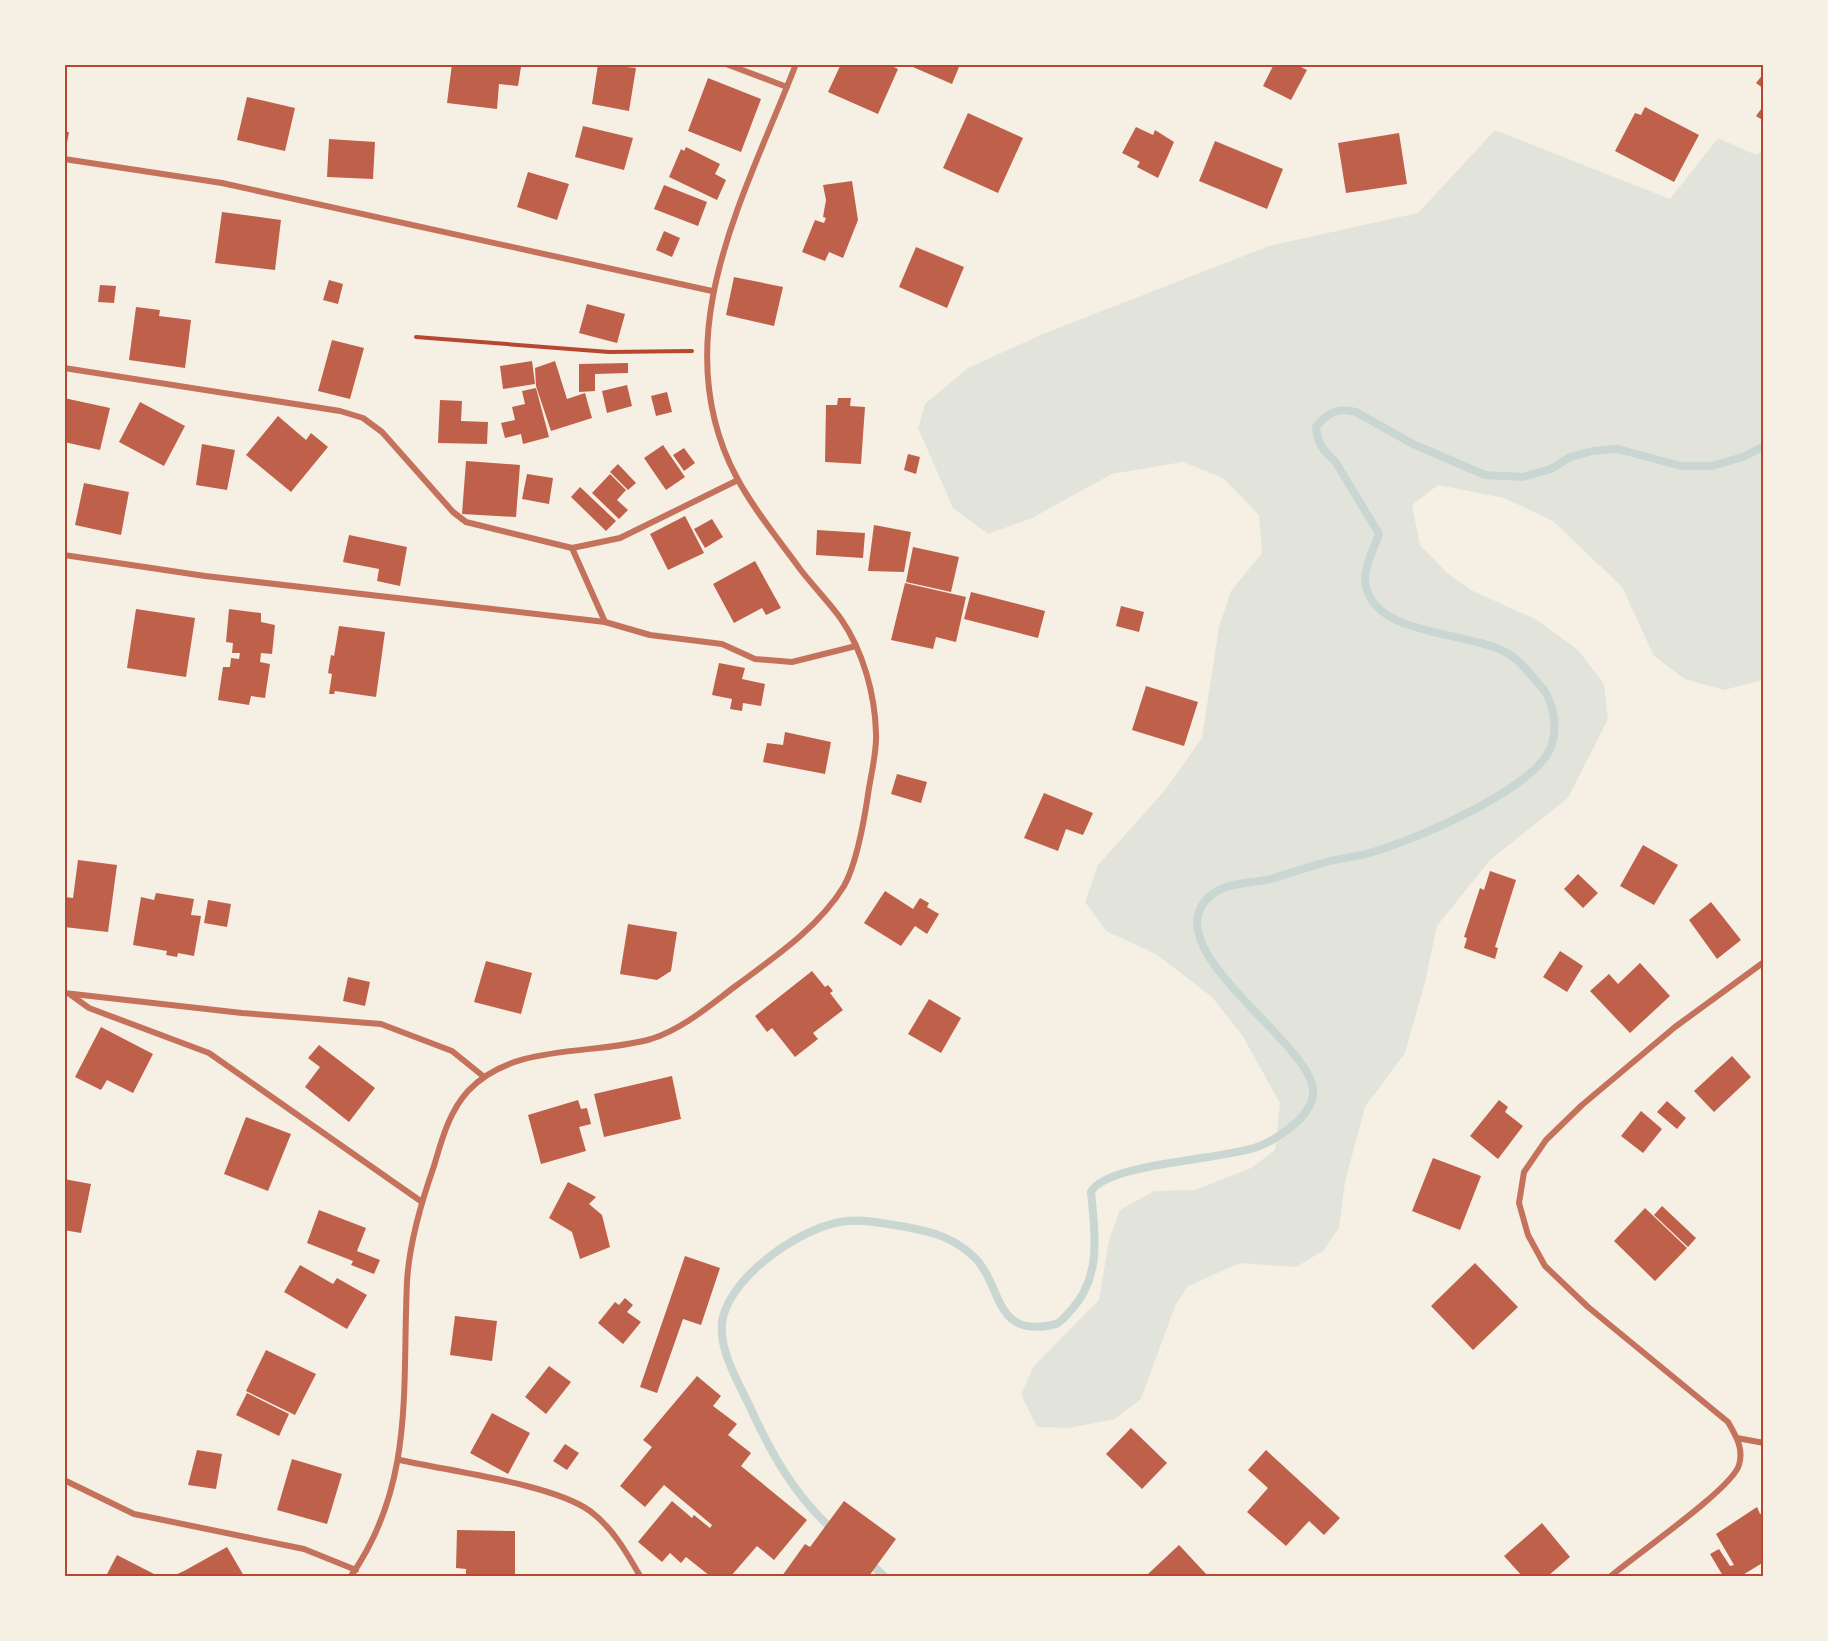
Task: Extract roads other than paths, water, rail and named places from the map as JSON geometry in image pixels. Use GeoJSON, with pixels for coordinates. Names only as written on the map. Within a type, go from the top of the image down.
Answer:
{"type":"FeatureCollection","features":[{"type":"Feature","properties":{"kind":"street"},"geometry":{"type":"LineString","coordinates":[[726,64],[787,87]]}},
{"type":"Feature","properties":{"kind":"street"},"geometry":{"type":"LineString","coordinates":[[351,1576],[381,1523],[400,1460],[407,1364],[407,1278],[422,1202],[449,1119],[463,1096],[483,1076],[522,1060],[651,1039],[685,1023],[775,957],[825,912],[847,881],[865,814],[876,734],[870,683],[856,646],[842,620],[802,572],[738,480],[720,440],[709,393],[708,321],[712,291],[742,195],[796,64]]}},
{"type":"Feature","properties":{"kind":"street"},"geometry":{"type":"LineString","coordinates":[[64,159],[222,183],[712,291]]}},
{"type":"Feature","properties":{"kind":"street"},"geometry":{"type":"LineString","coordinates":[[64,368],[340,411],[363,418],[382,432],[453,512],[466,522],[572,548],[620,538],[738,480]]}},
{"type":"Feature","properties":{"kind":"street"},"geometry":{"type":"LineString","coordinates":[[572,548],[605,622]]}},
{"type":"Feature","properties":{"kind":"street"},"geometry":{"type":"LineString","coordinates":[[64,555],[205,576],[605,622],[650,635],[722,644],[755,659],[792,662],[856,646]]}},
{"type":"Feature","properties":{"kind":"street"},"geometry":{"type":"LineString","coordinates":[[1611,1576],[1723,1488],[1738,1467],[1741,1453],[1737,1437],[1728,1422],[1707,1402],[1588,1307],[1545,1266],[1528,1235],[1519,1203],[1524,1172],[1546,1140],[1582,1105],[1675,1027],[1764,962]]}},
{"type":"Feature","properties":{"kind":"street"},"geometry":{"type":"LineString","coordinates":[[67,993],[242,1013],[381,1024],[452,1051],[483,1076]]}},
{"type":"Feature","properties":{"kind":"street"},"geometry":{"type":"LineString","coordinates":[[67,993],[89,1008],[209,1053],[422,1202]]}},
{"type":"Feature","properties":{"kind":"street"},"geometry":{"type":"LineString","coordinates":[[1737,1437],[1764,1443]]}},
{"type":"Feature","properties":{"kind":"street"},"geometry":{"type":"LineString","coordinates":[[400,1460],[551,1493],[590,1511],[618,1539],[640,1576]]}},
{"type":"Feature","properties":{"kind":"street"},"geometry":{"type":"LineString","coordinates":[[64,1480],[134,1514],[304,1549],[356,1570]]}},
{"type":"Feature","properties":{"kind":"waterway"},"geometry":{"type":"LineString","coordinates":[[833,1530],[819,1517],[785,1473],[766,1441],[729,1363],[723,1340],[723,1317],[730,1300],[741,1284],[773,1254],[811,1232],[830,1224],[847,1221],[876,1222],[925,1231],[960,1245],[975,1258],[984,1270],[1002,1308],[1010,1318],[1021,1324],[1036,1327],[1058,1323],[1082,1296],[1088,1282],[1095,1238],[1091,1192],[1101,1182],[1141,1168],[1257,1147],[1274,1139],[1293,1125],[1306,1112],[1311,1102],[1313,1095],[1308,1075],[1291,1051],[1218,970],[1202,943],[1197,918],[1210,896],[1232,885],[1266,880],[1326,862],[1373,852],[1445,824],[1474,810],[1525,778],[1542,761],[1552,744],[1554,720],[1551,704],[1543,689],[1516,659],[1491,646],[1405,624],[1387,615],[1373,603],[1365,580],[1369,559],[1379,534],[1335,461],[1321,446],[1316,427],[1320,422],[1333,412],[1344,410],[1356,412],[1413,444],[1485,475],[1523,477],[1551,469],[1570,457],[1593,451],[1618,449],[1681,466],[1712,466],[1743,457],[1764,446]]}},
{"type":"Feature","properties":{"kind":"waterway"},"geometry":{"type":"LineString","coordinates":[[869,1562],[884,1576]]}}]}
